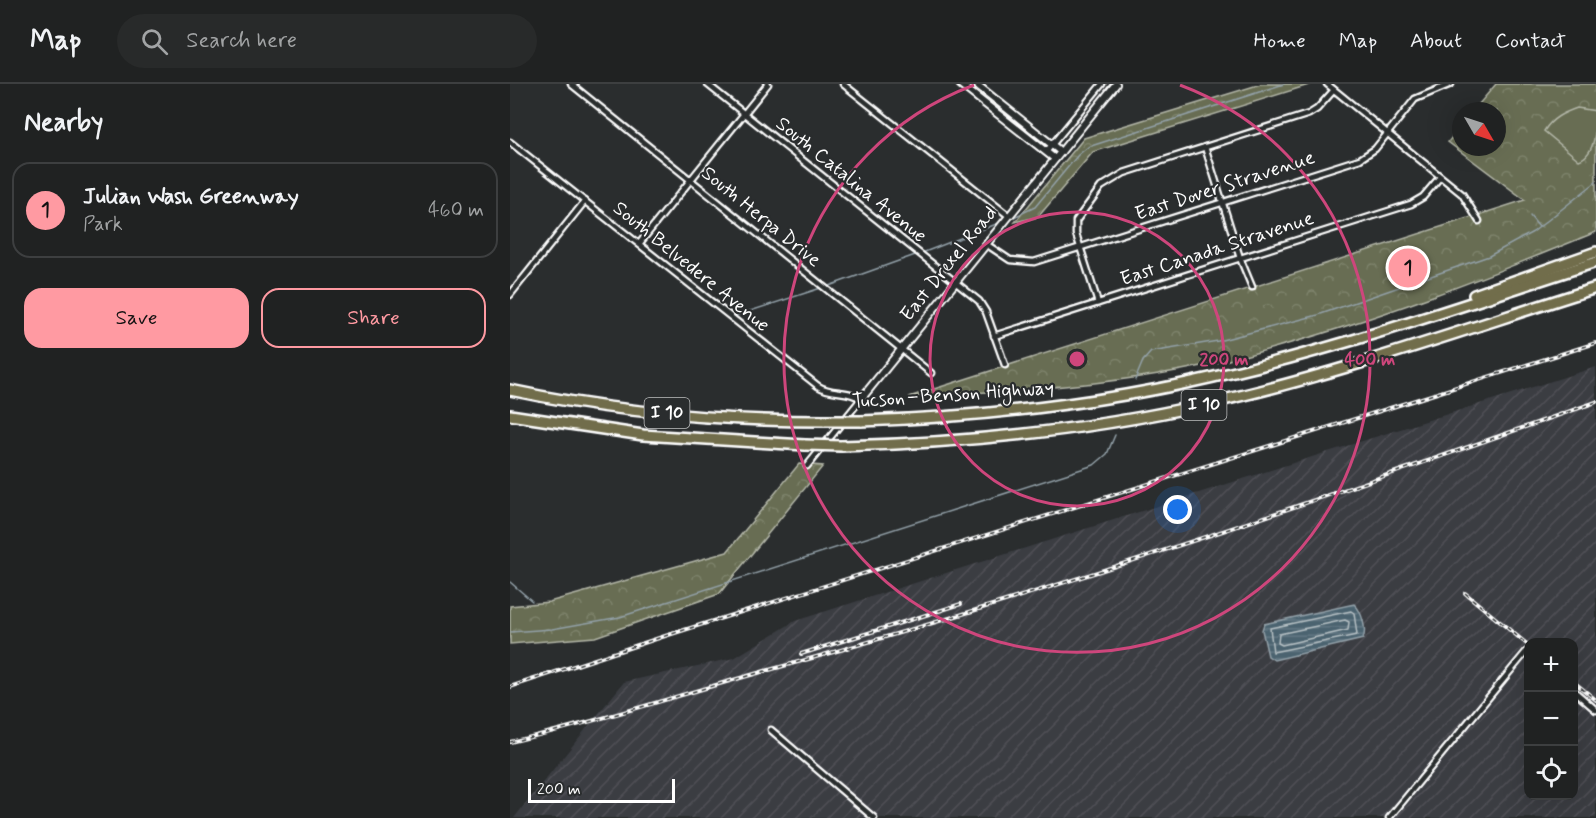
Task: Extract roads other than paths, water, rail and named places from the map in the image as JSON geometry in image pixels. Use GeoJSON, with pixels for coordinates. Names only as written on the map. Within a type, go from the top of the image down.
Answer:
{"type":"FeatureCollection","features":[{"type":"Feature","properties":{"kind":"highway"},"geometry":{"type":"LineString","coordinates":[[1310,352],[1596,252]]}},
{"type":"Feature","properties":{"kind":"highway","name":"Tucson–Benson Highway"},"geometry":{"type":"LineString","coordinates":[[510,390],[650,411],[732,418],[861,421],[966,416],[1109,399],[1205,380],[1310,352],[1596,262]]}},
{"type":"Feature","properties":{"kind":"highway","name":"I 10"},"geometry":{"type":"LineString","coordinates":[[510,415],[653,436],[804,445],[918,443],[1016,436],[1185,409],[1333,371],[1554,301],[1596,290]]}},
{"type":"Feature","properties":{"kind":"street","name":"South Herpa Drive"},"geometry":{"type":"LineString","coordinates":[[571,84],[931,373]]}},
{"type":"Feature","properties":{"kind":"street","name":"South Catalina Avenue"},"geometry":{"type":"LineString","coordinates":[[707,84],[982,304],[1005,365]]}},
{"type":"Feature","properties":{"kind":"street"},"geometry":{"type":"LineString","coordinates":[[639,244],[768,84]]}},
{"type":"Feature","properties":{"kind":"street"},"geometry":{"type":"LineString","coordinates":[[843,84],[1009,216]]}},
{"type":"Feature","properties":{"kind":"street"},"geometry":{"type":"LineString","coordinates":[[976,84],[1061,152]]}},
{"type":"Feature","properties":{"kind":"street"},"geometry":{"type":"LineString","coordinates":[[1046,152],[1102,84]]}},
{"type":"Feature","properties":{"kind":"street","name":"East Drexel Road"},"geometry":{"type":"LineString","coordinates":[[807,465],[1116,84]]}},
{"type":"Feature","properties":{"kind":"street"},"geometry":{"type":"LineString","coordinates":[[1327,84],[1466,198],[1479,221]]}},
{"type":"Feature","properties":{"kind":"street","name":"East Dover Stravenue"},"geometry":{"type":"LineString","coordinates":[[986,244],[1005,258],[1034,262],[1364,158],[1415,99],[1440,91],[1451,84]]}},
{"type":"Feature","properties":{"kind":"street"},"geometry":{"type":"LineString","coordinates":[[965,85],[1055,159]]}},
{"type":"Feature","properties":{"kind":"street"},"geometry":{"type":"LineString","coordinates":[[1098,303],[1075,230],[1077,219],[1105,184],[1124,173],[1309,114],[1317,109],[1334,90]]}},
{"type":"Feature","properties":{"kind":"street","name":"South Belvedere Avenue"},"geometry":{"type":"LineString","coordinates":[[510,142],[818,386],[830,392],[849,392],[861,399]]}},
{"type":"Feature","properties":{"kind":"street"},"geometry":{"type":"LineString","coordinates":[[1205,147],[1240,258],[1252,287]]}},
{"type":"Feature","properties":{"kind":"street","name":"East Canada Stravenue"},"geometry":{"type":"LineString","coordinates":[[994,336],[1416,202],[1440,177]]}},
{"type":"Feature","properties":{"kind":"street"},"geometry":{"type":"LineString","coordinates":[[510,295],[585,201]]}},
{"type":"Feature","properties":{"kind":"street"},"geometry":{"type":"LineString","coordinates":[[1389,818],[1524,654]]}},
{"type":"Feature","properties":{"kind":"street"},"geometry":{"type":"LineString","coordinates":[[1575,692],[1596,710]]}},
{"type":"Feature","properties":{"kind":"street"},"geometry":{"type":"LineString","coordinates":[[771,730],[874,818]]}},
{"type":"Feature","properties":{"kind":"water"},"geometry":{"type":"Polygon","coordinates":[[[1354,604],[1363,621],[1363,639],[1274,660],[1268,656],[1262,630],[1264,624],[1354,604]]]}},
{"type":"Feature","properties":{"kind":"waterway"},"geometry":{"type":"LineString","coordinates":[[1012,218],[1035,207],[1078,155],[1088,147],[1284,84]]}},
{"type":"Feature","properties":{"kind":"waterway"},"geometry":{"type":"LineString","coordinates":[[1135,380],[1143,361],[1151,352],[1218,341],[1318,315],[1489,256],[1533,232],[1596,182]]}},
{"type":"Feature","properties":{"kind":"waterway"},"geometry":{"type":"LineString","coordinates":[[1530,216],[1539,227]]}},
{"type":"Feature","properties":{"kind":"waterway"},"geometry":{"type":"LineString","coordinates":[[922,253],[999,223]]}},
{"type":"Feature","properties":{"kind":"waterway"},"geometry":{"type":"LineString","coordinates":[[826,287],[918,254]]}},
{"type":"Feature","properties":{"kind":"waterway"},"geometry":{"type":"LineString","coordinates":[[735,316],[821,288]]}},
{"type":"Feature","properties":{"kind":"waterway"},"geometry":{"type":"LineString","coordinates":[[510,632],[552,629],[620,617],[1094,465],[1107,454],[1115,435]]}},
{"type":"Feature","properties":{"kind":"waterway"},"geometry":{"type":"LineString","coordinates":[[510,582],[532,601]]}},
{"type":"Feature","properties":{"kind":"railway"},"geometry":{"type":"LineString","coordinates":[[510,687],[1596,343]]}},
{"type":"Feature","properties":{"kind":"railway"},"geometry":{"type":"LineString","coordinates":[[510,742],[603,718],[969,612],[1284,511],[1596,402]]}},
{"type":"Feature","properties":{"kind":"railway"},"geometry":{"type":"LineString","coordinates":[[1465,593],[1524,642]]}},
{"type":"Feature","properties":{"kind":"railway"},"geometry":{"type":"LineString","coordinates":[[801,654],[961,604]]}},
{"type":"Feature","properties":{"kind":"railway"},"geometry":{"type":"LineString","coordinates":[[1578,685],[1596,700]]}},
{"type":"Feature","properties":{"kind":"place","name":"Julian Wash Greenway"},"geometry":{"type":"Point","coordinates":[1408,268]}}]}
